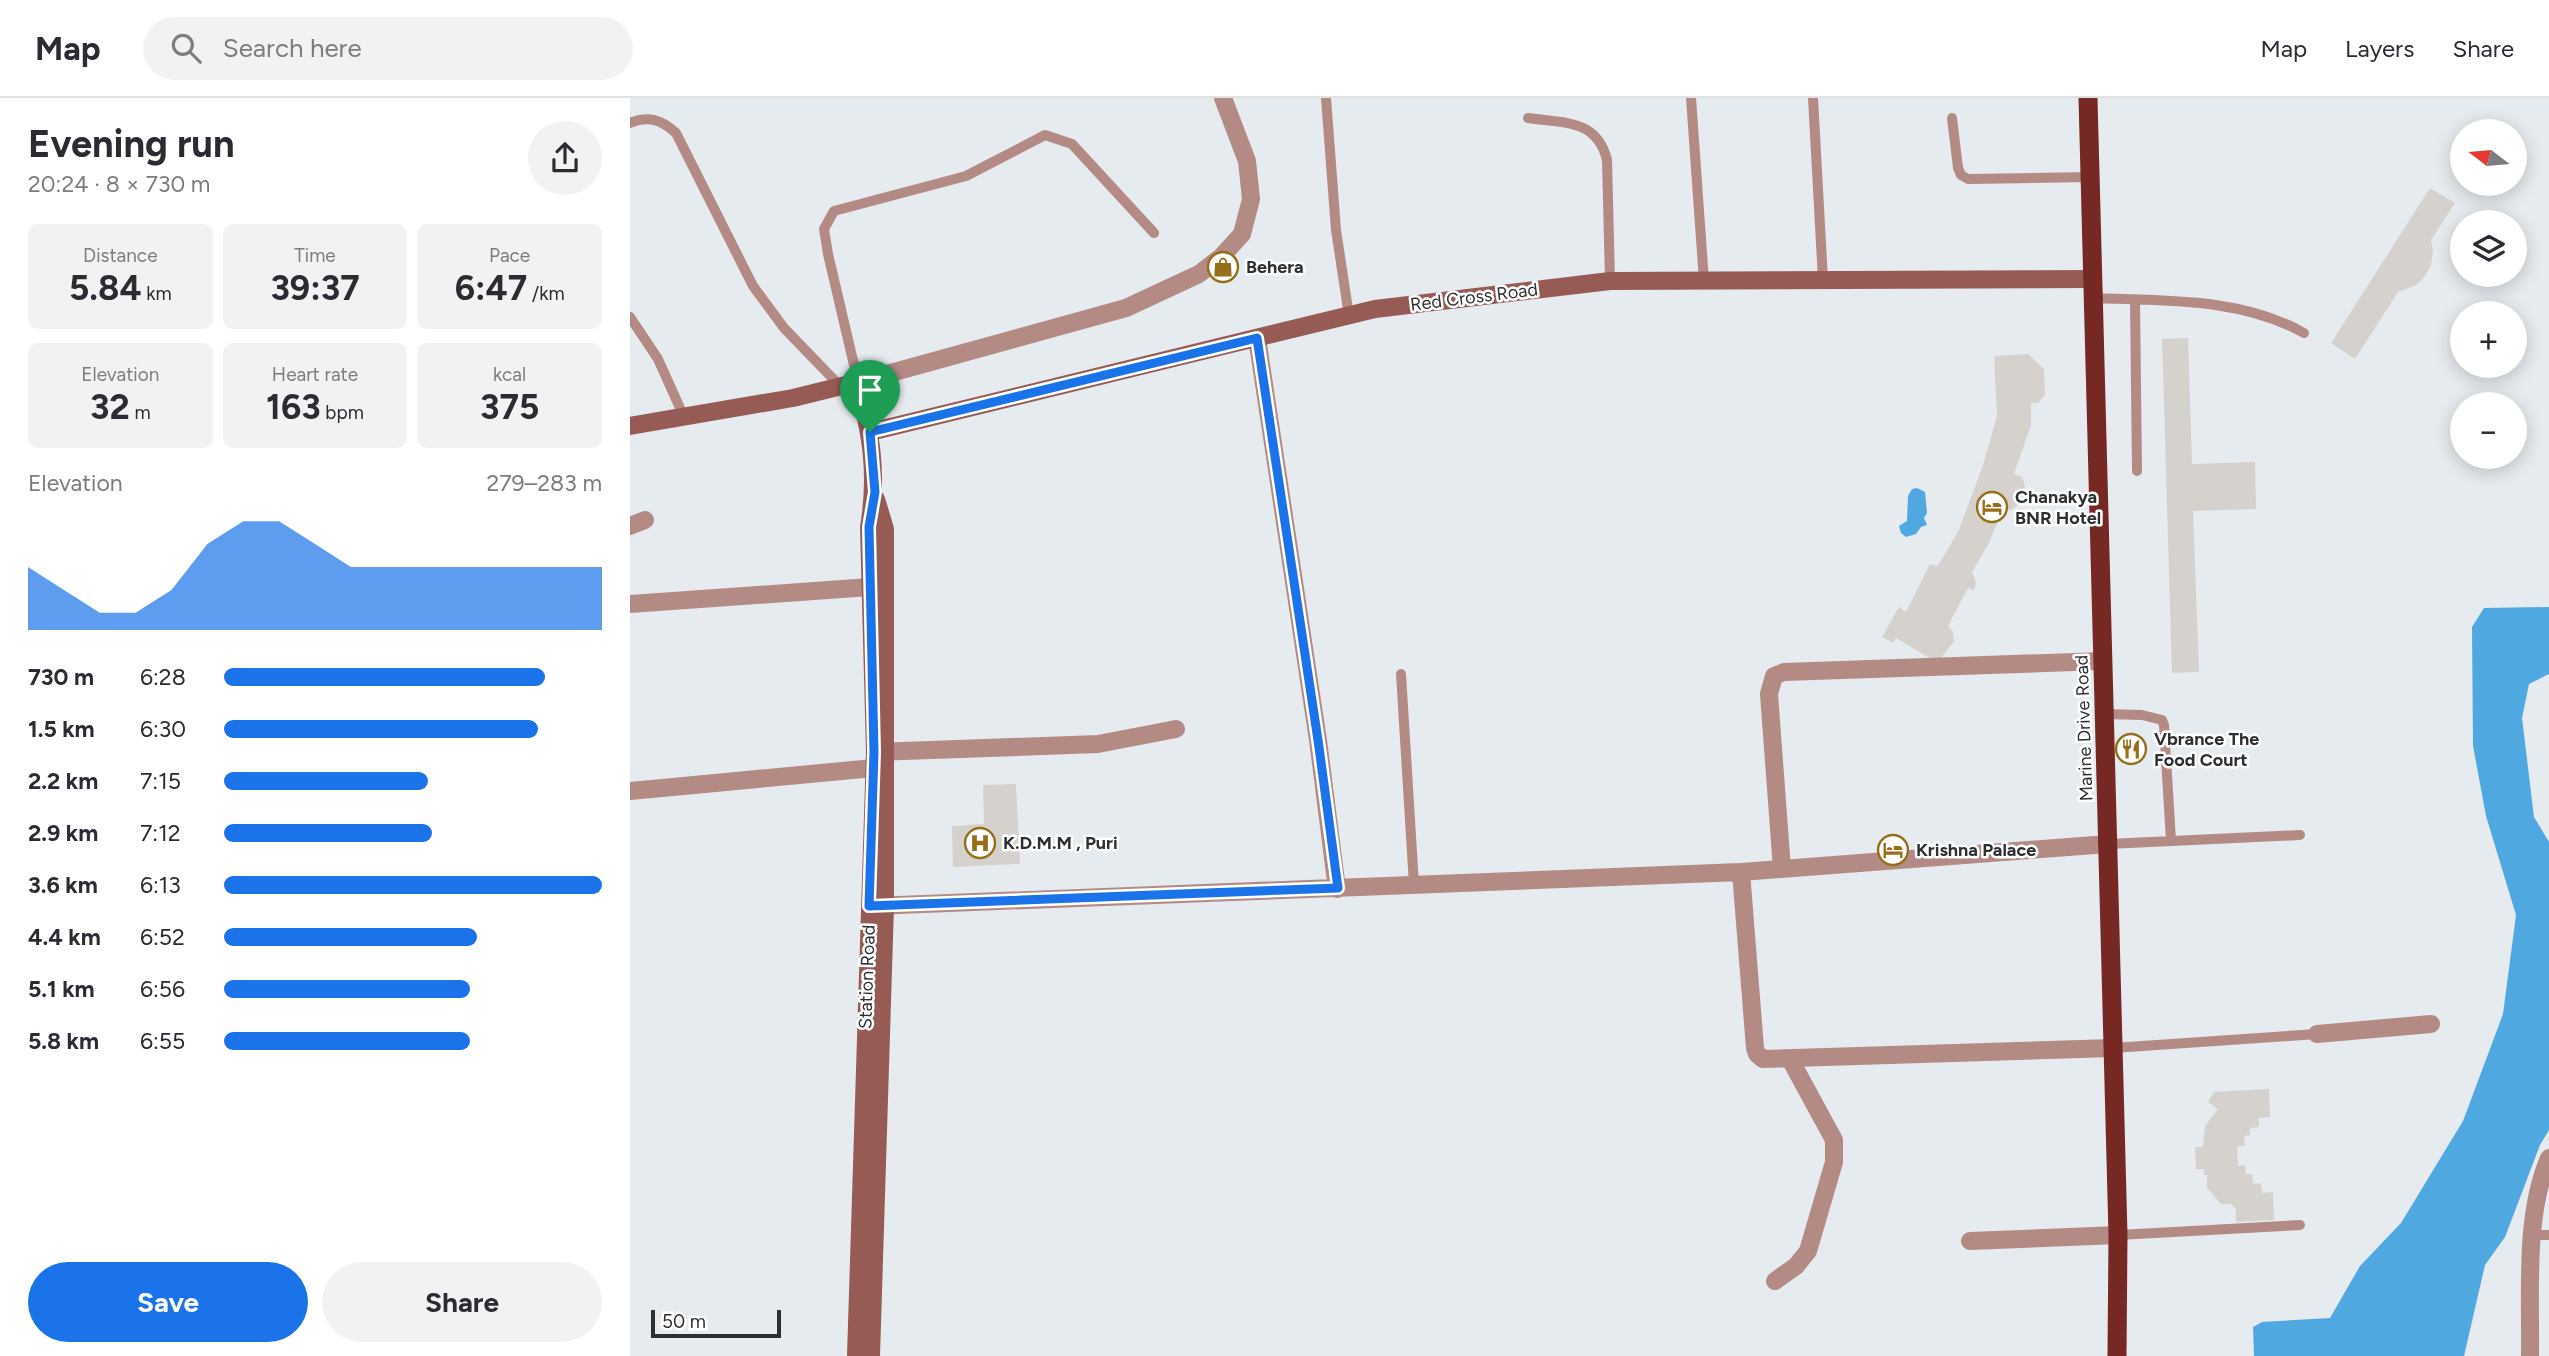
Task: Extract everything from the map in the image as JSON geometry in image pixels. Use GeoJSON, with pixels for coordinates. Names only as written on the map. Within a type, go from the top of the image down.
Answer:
{"type":"FeatureCollection","features":[{"type":"Feature","properties":{"kind":"highway","name":"Marine Drive Road"},"geometry":{"type":"LineString","coordinates":[[2088,98],[2118,1235],[2117,1356]]}},
{"type":"Feature","properties":{"kind":"main road","name":"Red Cross Road"},"geometry":{"type":"LineString","coordinates":[[870,432],[1375,309],[1610,281],[1823,280],[2092,289]]}},
{"type":"Feature","properties":{"kind":"main road"},"geometry":{"type":"LineString","coordinates":[[630,426],[849,385]]}},
{"type":"Feature","properties":{"kind":"main road","name":"Station Road"},"geometry":{"type":"LineString","coordinates":[[849,385],[870,432],[875,492],[869,527],[878,757],[877,906],[856,1356]]}},
{"type":"Feature","properties":{"kind":"main road"},"geometry":{"type":"LineString","coordinates":[[875,492],[885,529],[878,757]]}},
{"type":"Feature","properties":{"kind":"main road"},"geometry":{"type":"LineString","coordinates":[[871,1356],[877,906]]}},
{"type":"Feature","properties":{"kind":"street"},"geometry":{"type":"LineString","coordinates":[[849,385],[1125,308],[1199,274],[1221,257],[1242,234],[1251,199],[1247,161],[1223,98]]}},
{"type":"Feature","properties":{"kind":"street"},"geometry":{"type":"LineString","coordinates":[[1257,338],[1338,888]]}},
{"type":"Feature","properties":{"kind":"street"},"geometry":{"type":"LineString","coordinates":[[630,604],[870,587]]}},
{"type":"Feature","properties":{"kind":"street"},"geometry":{"type":"LineString","coordinates":[[1782,869],[1769,694],[1774,676],[1784,672],[2103,661]]}},
{"type":"Feature","properties":{"kind":"street"},"geometry":{"type":"LineString","coordinates":[[630,791],[878,757],[1098,744],[1176,729]]}},
{"type":"Feature","properties":{"kind":"street"},"geometry":{"type":"LineString","coordinates":[[877,906],[1741,872],[2108,844]]}},
{"type":"Feature","properties":{"kind":"street"},"geometry":{"type":"LineString","coordinates":[[1741,872],[1755,1048],[1763,1059],[2113,1048]]}},
{"type":"Feature","properties":{"kind":"street"},"geometry":{"type":"LineString","coordinates":[[2317,1034],[2431,1024]]}},
{"type":"Feature","properties":{"kind":"street"},"geometry":{"type":"LineString","coordinates":[[1775,1281],[1796,1266],[1808,1251],[1834,1162],[1834,1140],[1790,1059]]}},
{"type":"Feature","properties":{"kind":"street"},"geometry":{"type":"LineString","coordinates":[[2530,1356],[2541,1235],[2536,1205],[2549,1158]]}},
{"type":"Feature","properties":{"kind":"street"},"geometry":{"type":"LineString","coordinates":[[1970,1241],[2118,1235]]}},
{"type":"Feature","properties":{"kind":"lane"},"geometry":{"type":"LineString","coordinates":[[1326,98],[1336,230],[1349,316]]}},
{"type":"Feature","properties":{"kind":"lane"},"geometry":{"type":"LineString","coordinates":[[1691,98],[1704,281]]}},
{"type":"Feature","properties":{"kind":"lane"},"geometry":{"type":"LineString","coordinates":[[1813,98],[1823,280]]}},
{"type":"Feature","properties":{"kind":"lane"},"geometry":{"type":"LineString","coordinates":[[630,123],[652,118],[666,124],[676,133],[753,286],[784,328],[849,385]]}},
{"type":"Feature","properties":{"kind":"lane"},"geometry":{"type":"LineString","coordinates":[[1528,118],[1573,124],[1595,133],[1603,145],[1607,160],[1610,281]]}},
{"type":"Feature","properties":{"kind":"lane"},"geometry":{"type":"LineString","coordinates":[[1952,118],[1958,168],[1968,179],[2090,177]]}},
{"type":"Feature","properties":{"kind":"lane"},"geometry":{"type":"LineString","coordinates":[[849,385],[824,229],[834,211],[966,176],[1045,135],[1072,144],[1154,233]]}},
{"type":"Feature","properties":{"kind":"lane"},"geometry":{"type":"LineString","coordinates":[[2092,289],[2135,300],[2230,307],[2262,314],[2304,334]]}},
{"type":"Feature","properties":{"kind":"lane"},"geometry":{"type":"LineString","coordinates":[[2135,300],[2137,471]]}},
{"type":"Feature","properties":{"kind":"lane"},"geometry":{"type":"LineString","coordinates":[[630,317],[658,359],[684,417]]}},
{"type":"Feature","properties":{"kind":"lane"},"geometry":{"type":"LineString","coordinates":[[1401,674],[1414,886]]}},
{"type":"Feature","properties":{"kind":"lane"},"geometry":{"type":"LineString","coordinates":[[2105,714],[2142,715],[2162,720],[2165,725],[2171,841]]}},
{"type":"Feature","properties":{"kind":"lane"},"geometry":{"type":"LineString","coordinates":[[2108,844],[2300,835]]}},
{"type":"Feature","properties":{"kind":"lane"},"geometry":{"type":"LineString","coordinates":[[2113,1048],[2317,1034]]}},
{"type":"Feature","properties":{"kind":"lane"},"geometry":{"type":"LineString","coordinates":[[2118,1235],[2300,1225]]}},
{"type":"Feature","properties":{"kind":"water"},"geometry":{"type":"Polygon","coordinates":[[[1912,489],[1925,492],[1927,513],[1924,518],[1927,525],[1921,527],[1916,534],[1906,537],[1899,526],[1907,521],[1908,496],[1912,489]]]}},
{"type":"Feature","properties":{"kind":"water"},"geometry":{"type":"Polygon","coordinates":[[[2549,607],[2549,674],[2529,684],[2522,718],[2534,817],[2549,842],[2549,1130],[2540,1145],[2505,1237],[2485,1265],[2464,1356],[2254,1356],[2253,1327],[2262,1322],[2330,1318],[2360,1266],[2401,1223],[2463,1121],[2503,1014],[2516,915],[2486,816],[2473,746],[2472,627],[2484,608],[2549,607]]]}},
{"type":"Feature","properties":{"kind":"building"},"geometry":{"type":"Polygon","coordinates":[[[2430,188],[2455,203],[2431,240],[2431,266],[2422,280],[2398,292],[2355,359],[2331,343],[2430,188]]]}},
{"type":"Feature","properties":{"kind":"building"},"geometry":{"type":"Polygon","coordinates":[[[2188,338],[2192,464],[2255,462],[2256,509],[2193,511],[2199,672],[2172,673],[2162,339],[2188,338]]]}},
{"type":"Feature","properties":{"kind":"building","name":"Chanakya BNR Hotel"},"geometry":{"type":"Polygon","coordinates":[[[2028,354],[2044,369],[2045,395],[2038,403],[2031,403],[2031,425],[2014,474],[2022,477],[2025,486],[2018,505],[2011,510],[2003,508],[1989,543],[1972,572],[1976,582],[1974,590],[1968,588],[1948,626],[1953,632],[1954,641],[1941,658],[1933,660],[1896,638],[1893,643],[1882,637],[1899,607],[1906,612],[1930,564],[1938,566],[1959,530],[1983,465],[1997,416],[1994,356],[2028,354]]]}},
{"type":"Feature","properties":{"kind":"building"},"geometry":{"type":"Polygon","coordinates":[[[1016,784],[1020,864],[953,867],[952,826],[984,824],[983,785],[1016,784]]]}},
{"type":"Feature","properties":{"kind":"building"},"geometry":{"type":"Polygon","coordinates":[[[2269,1089],[2270,1117],[2259,1118],[2259,1127],[2250,1128],[2250,1135],[2244,1136],[2245,1146],[2237,1146],[2238,1166],[2245,1165],[2246,1174],[2252,1174],[2253,1184],[2261,1183],[2262,1193],[2273,1192],[2274,1220],[2236,1222],[2236,1209],[2230,1204],[2221,1204],[2207,1188],[2204,1169],[2196,1169],[2195,1147],[2203,1147],[2205,1126],[2218,1109],[2208,1102],[2214,1092],[2269,1089]]]}},
{"type":"Feature","properties":{"kind":"place","name":"Behera"},"geometry":{"type":"Point","coordinates":[1223,267]}},
{"type":"Feature","properties":{"kind":"place","name":"Chanakya BNR Hotel"},"geometry":{"type":"Point","coordinates":[1992,507]}},
{"type":"Feature","properties":{"kind":"place","name":"Vbrance The Food Court"},"geometry":{"type":"Point","coordinates":[2131,749]}},
{"type":"Feature","properties":{"kind":"place","name":"K.D.M.M , Puri"},"geometry":{"type":"Point","coordinates":[980,843]}},
{"type":"Feature","properties":{"kind":"place","name":"Krishna Palace"},"geometry":{"type":"Point","coordinates":[1893,850]}},
{"type":"Feature","properties":{"kind":"route"},"geometry":{"type":"LineString","coordinates":[[1257,338],[1338,888],[869,906],[874,752],[869,527],[875,492],[870,432],[1257,338]]}}]}
